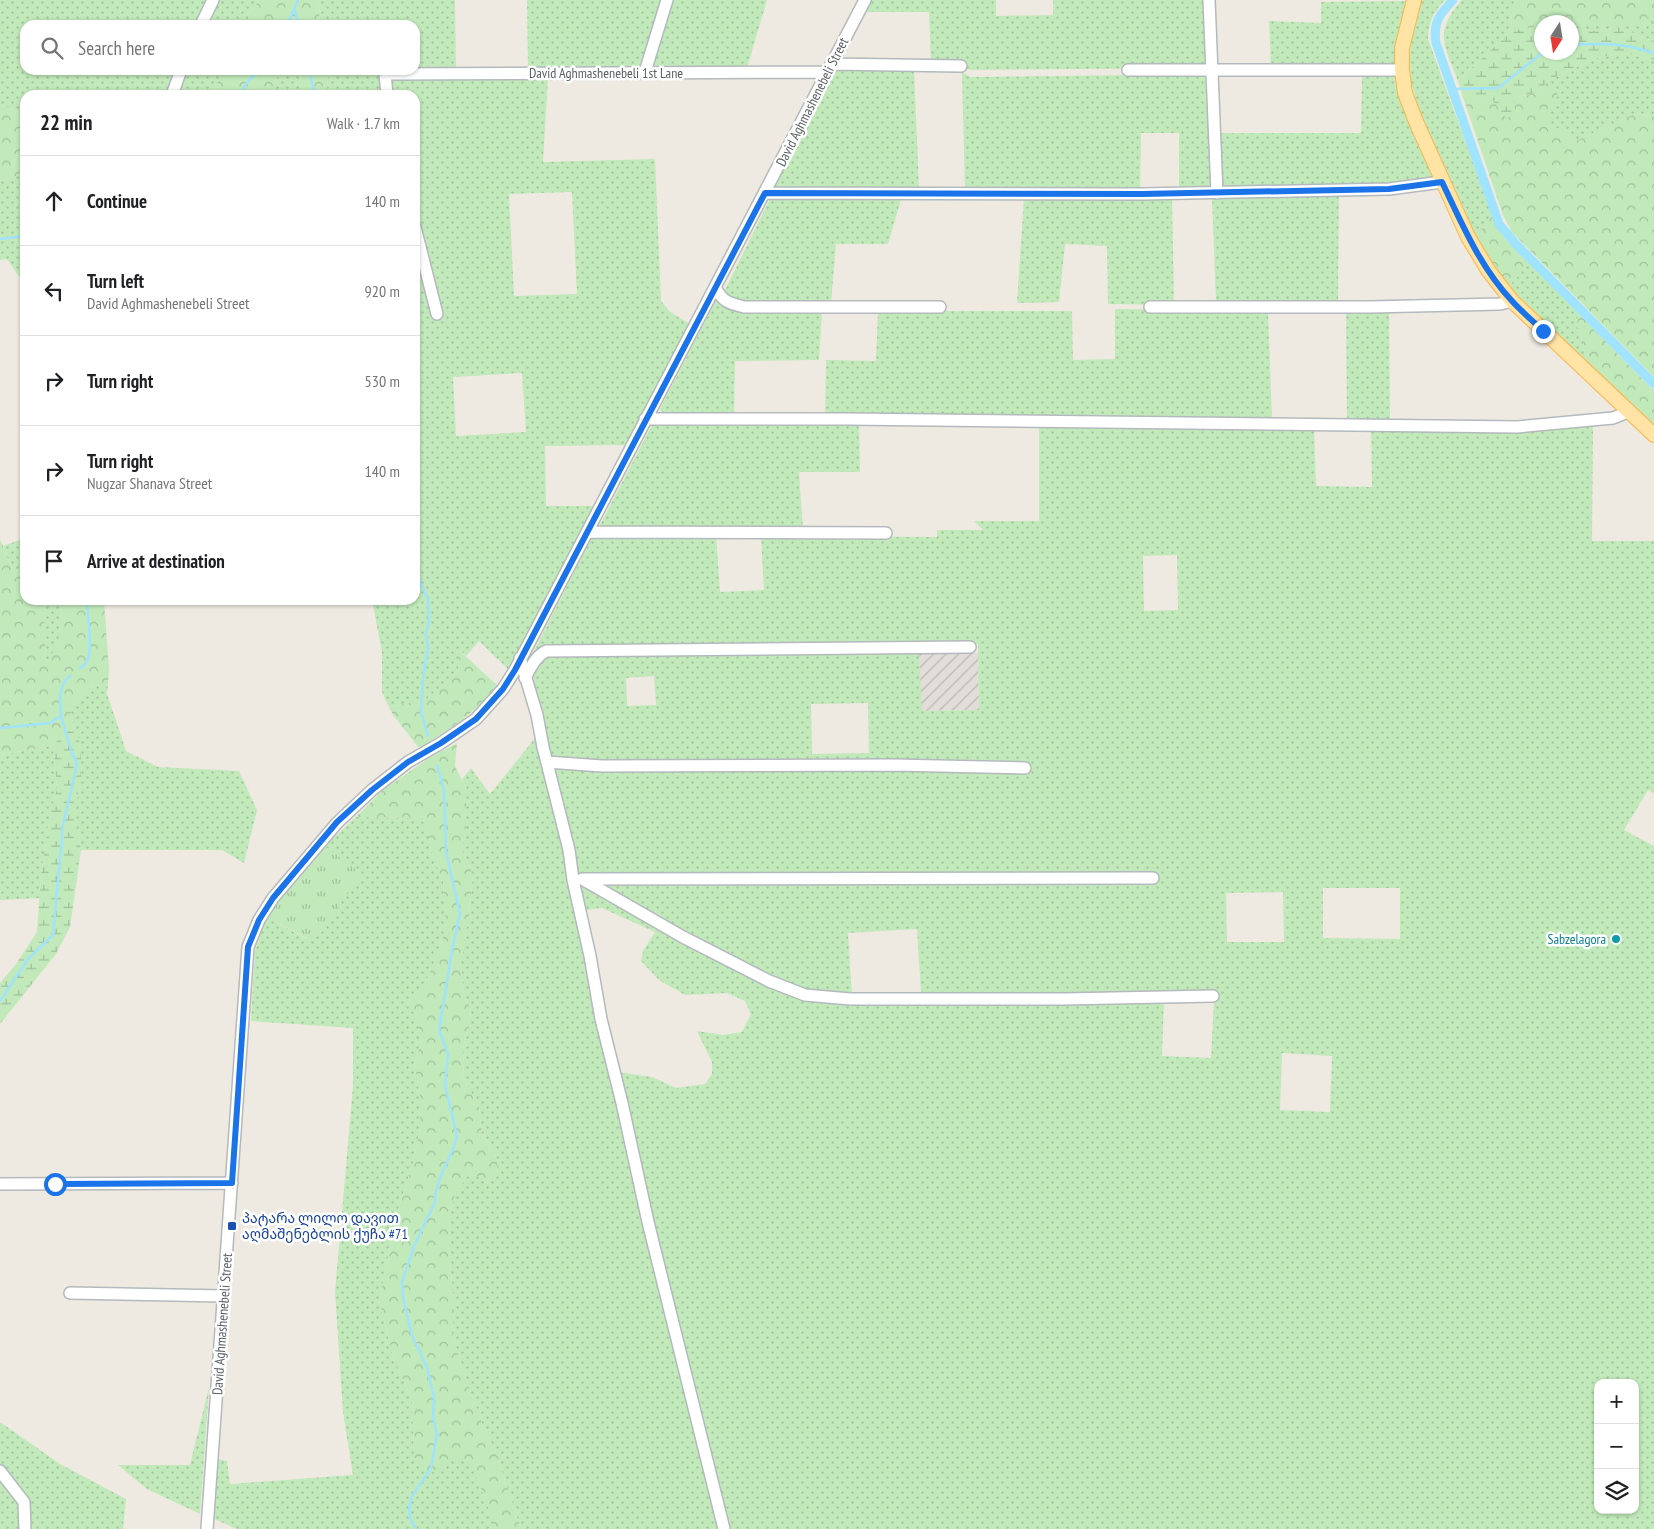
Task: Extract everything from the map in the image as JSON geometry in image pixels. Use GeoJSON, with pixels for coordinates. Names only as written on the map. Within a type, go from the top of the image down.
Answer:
{"type":"FeatureCollection","features":[{"type":"Feature","properties":{"kind":"main road"},"geometry":{"type":"LineString","coordinates":[[1414,0],[1402,48],[1405,93],[1442,182],[1468,237],[1488,270],[1512,301],[1654,435]]}},
{"type":"Feature","properties":{"kind":"street"},"geometry":{"type":"LineString","coordinates":[[203,20],[213,0]]}},
{"type":"Feature","properties":{"kind":"street"},"geometry":{"type":"LineString","coordinates":[[645,72],[667,0]]}},
{"type":"Feature","properties":{"kind":"street","name":"David Aghmashenebeli Street"},"geometry":{"type":"LineString","coordinates":[[207,1529],[248,947],[259,920],[273,898],[337,822],[372,790],[408,762],[441,743],[476,719],[503,689],[515,670],[865,0]]}},
{"type":"Feature","properties":{"kind":"street"},"geometry":{"type":"LineString","coordinates":[[1209,0],[1217,192]]}},
{"type":"Feature","properties":{"kind":"street","name":"David Aghmashenebeli 1st Lane"},"geometry":{"type":"LineString","coordinates":[[420,74],[961,66]]}},
{"type":"Feature","properties":{"kind":"street"},"geometry":{"type":"LineString","coordinates":[[1128,70],[1402,70]]}},
{"type":"Feature","properties":{"kind":"street"},"geometry":{"type":"LineString","coordinates":[[174,90],[179,75]]}},
{"type":"Feature","properties":{"kind":"street","name":"David Aghmashenebeli 1st Lane"},"geometry":{"type":"LineString","coordinates":[[385,75],[387,90]]}},
{"type":"Feature","properties":{"kind":"street"},"geometry":{"type":"LineString","coordinates":[[765,193],[1142,194],[1389,189],[1442,182]]}},
{"type":"Feature","properties":{"kind":"street"},"geometry":{"type":"LineString","coordinates":[[420,245],[438,314]]}},
{"type":"Feature","properties":{"kind":"street"},"geometry":{"type":"LineString","coordinates":[[715,287],[722,299],[731,304],[744,307],[940,307]]}},
{"type":"Feature","properties":{"kind":"street"},"geometry":{"type":"LineString","coordinates":[[1150,307],[1370,307],[1500,304],[1512,301]]}},
{"type":"Feature","properties":{"kind":"street"},"geometry":{"type":"LineString","coordinates":[[645,419],[881,419],[1517,427],[1613,418],[1628,412]]}},
{"type":"Feature","properties":{"kind":"street"},"geometry":{"type":"LineString","coordinates":[[587,532],[886,533]]}},
{"type":"Feature","properties":{"kind":"street"},"geometry":{"type":"LineString","coordinates":[[525,678],[535,659],[546,651],[970,647]]}},
{"type":"Feature","properties":{"kind":"street"},"geometry":{"type":"LineString","coordinates":[[520,658],[537,715],[577,880],[601,1018],[648,1222],[724,1529]]}},
{"type":"Feature","properties":{"kind":"street"},"geometry":{"type":"LineString","coordinates":[[547,762],[602,766],[894,765],[1025,768]]}},
{"type":"Feature","properties":{"kind":"street"},"geometry":{"type":"LineString","coordinates":[[577,880],[1153,878]]}},
{"type":"Feature","properties":{"kind":"street"},"geometry":{"type":"LineString","coordinates":[[577,880],[769,981],[805,995],[850,999],[1034,999],[1213,996]]}},
{"type":"Feature","properties":{"kind":"street"},"geometry":{"type":"LineString","coordinates":[[0,1184],[232,1183]]}},
{"type":"Feature","properties":{"kind":"street"},"geometry":{"type":"LineString","coordinates":[[70,1293],[224,1296]]}},
{"type":"Feature","properties":{"kind":"street"},"geometry":{"type":"LineString","coordinates":[[0,1471],[24,1502],[25,1529]]}},
{"type":"Feature","properties":{"kind":"shaded area"},"geometry":{"type":"Polygon","coordinates":[[[919,653],[978,653],[979,710],[921,711],[919,653]]]}},
{"type":"Feature","properties":{"kind":"green space"},"geometry":{"type":"Polygon","coordinates":[[[0,0],[260,0],[243,20],[20,20],[20,75],[221,75],[214,90],[20,90],[20,113],[0,104],[0,0]]]}},
{"type":"Feature","properties":{"kind":"green space"},"geometry":{"type":"Polygon","coordinates":[[[260,0],[320,0],[319,20],[243,20],[260,0]]]}},
{"type":"Feature","properties":{"kind":"green space"},"geometry":{"type":"Polygon","coordinates":[[[320,0],[455,0],[456,70],[528,69],[527,0],[662,0],[638,76],[548,77],[543,162],[655,159],[661,301],[670,312],[690,324],[628,445],[545,446],[546,506],[597,506],[510,671],[479,641],[466,656],[461,651],[458,670],[427,699],[389,707],[382,692],[382,652],[373,605],[420,605],[420,90],[327,89],[328,75],[420,75],[420,20],[319,20],[320,0]],[[572,192],[509,194],[514,296],[577,294],[572,192]],[[522,373],[453,377],[456,436],[526,432],[522,373]]]}},
{"type":"Feature","properties":{"kind":"green space"},"geometry":{"type":"Polygon","coordinates":[[[671,0],[767,0],[747,68],[656,68],[652,64],[671,0]]]}},
{"type":"Feature","properties":{"kind":"green space"},"geometry":{"type":"Polygon","coordinates":[[[871,0],[996,0],[996,16],[1053,15],[1053,0],[1206,0],[1209,68],[970,70],[958,64],[931,63],[929,12],[865,12],[871,0]]]}},
{"type":"Feature","properties":{"kind":"green space"},"geometry":{"type":"Polygon","coordinates":[[[1421,0],[1445,0],[1432,17],[1428,39],[1492,215],[1474,239],[1418,107],[1411,82],[1411,37],[1421,0]]]}},
{"type":"Feature","properties":{"kind":"green space"},"geometry":{"type":"Polygon","coordinates":[[[1462,0],[1516,0],[1512,9],[1511,31],[1458,81],[1445,48],[1444,30],[1453,11],[1462,0]]]}},
{"type":"Feature","properties":{"kind":"green space"},"geometry":{"type":"Polygon","coordinates":[[[1516,0],[1654,0],[1654,20],[1648,16],[1645,25],[1579,25],[1579,15],[1534,15],[1534,28],[1511,31],[1512,9],[1516,0]]]}},
{"type":"Feature","properties":{"kind":"green space"},"geometry":{"type":"Polygon","coordinates":[[[1407,1],[1398,35],[1397,68],[1271,68],[1269,21],[1321,23],[1321,2],[1407,1]]]}},
{"type":"Feature","properties":{"kind":"green space"},"geometry":{"type":"Polygon","coordinates":[[[1648,16],[1654,20],[1654,41],[1618,27],[1597,31],[1579,29],[1579,25],[1645,25],[1648,16]]]}},
{"type":"Feature","properties":{"kind":"green space"},"geometry":{"type":"Polygon","coordinates":[[[1534,27],[1534,60],[1579,60],[1579,29],[1597,31],[1618,27],[1654,41],[1654,61],[1627,53],[1596,58],[1549,80],[1539,92],[1514,98],[1515,115],[1506,118],[1491,98],[1463,97],[1458,81],[1511,31],[1534,27]]]}},
{"type":"Feature","properties":{"kind":"green space"},"geometry":{"type":"Polygon","coordinates":[[[1627,53],[1654,61],[1654,115],[1635,114],[1578,140],[1551,125],[1551,109],[1557,92],[1549,80],[1596,58],[1627,53]]]}},
{"type":"Feature","properties":{"kind":"green space"},"geometry":{"type":"Polygon","coordinates":[[[837,66],[914,68],[919,190],[771,190],[837,66]]]}},
{"type":"Feature","properties":{"kind":"green space"},"geometry":{"type":"Polygon","coordinates":[[[962,72],[970,77],[1209,74],[1213,189],[1179,190],[1179,133],[1141,133],[1140,191],[965,190],[962,72]]]}},
{"type":"Feature","properties":{"kind":"green space"},"geometry":{"type":"Polygon","coordinates":[[[221,75],[278,75],[271,90],[214,90],[221,75]]]}},
{"type":"Feature","properties":{"kind":"green space"},"geometry":{"type":"Polygon","coordinates":[[[278,75],[300,75],[303,90],[271,90],[278,75]]]}},
{"type":"Feature","properties":{"kind":"green space"},"geometry":{"type":"Polygon","coordinates":[[[300,75],[328,75],[327,90],[303,90],[300,75]]]}},
{"type":"Feature","properties":{"kind":"green space"},"geometry":{"type":"Polygon","coordinates":[[[1362,75],[1396,75],[1436,179],[1388,185],[1221,189],[1219,133],[1361,133],[1362,75]]]}},
{"type":"Feature","properties":{"kind":"green space"},"geometry":{"type":"Polygon","coordinates":[[[1549,80],[1558,92],[1551,109],[1551,125],[1578,140],[1635,114],[1654,115],[1654,377],[1512,232],[1503,215],[1463,97],[1514,98],[1539,92],[1549,80]]]}},
{"type":"Feature","properties":{"kind":"green space"},"geometry":{"type":"Polygon","coordinates":[[[0,104],[20,113],[20,175],[0,182],[0,104]]]}},
{"type":"Feature","properties":{"kind":"green space"},"geometry":{"type":"Polygon","coordinates":[[[20,175],[20,278],[7,259],[0,260],[0,182],[20,175]]]}},
{"type":"Feature","properties":{"kind":"green space"},"geometry":{"type":"Polygon","coordinates":[[[1339,193],[1338,303],[1216,303],[1212,196],[1339,193]]]}},
{"type":"Feature","properties":{"kind":"green space"},"geometry":{"type":"Polygon","coordinates":[[[902,196],[888,244],[836,244],[831,303],[747,304],[723,294],[771,197],[902,196]]]}},
{"type":"Feature","properties":{"kind":"green space"},"geometry":{"type":"Polygon","coordinates":[[[1172,197],[1174,305],[1108,304],[1107,246],[1065,244],[1059,302],[1017,303],[1024,198],[1172,197]]]}},
{"type":"Feature","properties":{"kind":"green space"},"geometry":{"type":"Polygon","coordinates":[[[1492,215],[1499,230],[1530,263],[1508,287],[1474,239],[1492,215]]]}},
{"type":"Feature","properties":{"kind":"green space"},"geometry":{"type":"Polygon","coordinates":[[[1530,263],[1578,313],[1577,326],[1583,341],[1586,362],[1533,314],[1508,287],[1530,263]]]}},
{"type":"Feature","properties":{"kind":"green space"},"geometry":{"type":"Polygon","coordinates":[[[716,300],[730,308],[745,313],[822,311],[819,360],[735,361],[734,415],[662,413],[660,409],[716,300]]]}},
{"type":"Feature","properties":{"kind":"green space"},"geometry":{"type":"Polygon","coordinates":[[[1115,309],[1268,311],[1272,419],[825,415],[826,360],[876,361],[878,311],[1072,311],[1073,360],[1115,359],[1115,309]]]}},
{"type":"Feature","properties":{"kind":"green space"},"geometry":{"type":"Polygon","coordinates":[[[1389,311],[1390,420],[1347,419],[1346,312],[1389,311]]]}},
{"type":"Feature","properties":{"kind":"green space"},"geometry":{"type":"Polygon","coordinates":[[[1578,313],[1654,391],[1654,426],[1586,362],[1583,341],[1577,326],[1578,313]]]}},
{"type":"Feature","properties":{"kind":"green space"},"geometry":{"type":"Polygon","coordinates":[[[859,421],[860,472],[799,472],[803,530],[601,527],[600,525],[653,423],[859,421]]]}},
{"type":"Feature","properties":{"kind":"green space"},"geometry":{"type":"Polygon","coordinates":[[[1039,424],[1314,427],[1316,486],[1372,487],[1371,428],[1515,431],[1587,427],[1593,424],[1592,541],[1654,541],[1654,793],[1648,790],[1624,830],[1654,846],[1654,1529],[727,1529],[617,1072],[652,1077],[676,1088],[705,1084],[712,1074],[712,1062],[697,1031],[723,1035],[742,1032],[751,1014],[745,1001],[727,993],[685,995],[659,980],[641,961],[643,951],[655,932],[602,908],[585,910],[532,671],[546,654],[919,653],[922,711],[979,710],[978,644],[546,647],[531,657],[593,535],[716,535],[720,592],[764,590],[761,536],[937,537],[937,530],[983,530],[974,521],[1039,521],[1039,424]],[[1177,555],[1143,556],[1144,611],[1178,610],[1177,555]],[[654,676],[626,678],[627,706],[656,705],[654,676]],[[868,703],[811,704],[812,754],[869,753],[868,703]],[[1323,888],[1323,938],[1400,939],[1400,888],[1323,888]],[[1283,892],[1226,893],[1227,942],[1284,942],[1283,892]],[[917,929],[848,933],[852,996],[921,992],[917,929]],[[1164,999],[1162,1056],[1211,1058],[1214,1001],[1164,999]],[[1282,1053],[1280,1110],[1330,1112],[1332,1056],[1282,1053]]]}},
{"type":"Feature","properties":{"kind":"green space"},"geometry":{"type":"Polygon","coordinates":[[[0,539],[10,564],[20,575],[20,605],[44,605],[46,665],[61,637],[62,605],[104,605],[109,669],[108,684],[89,687],[70,710],[74,727],[51,746],[0,755],[0,539]]]}},
{"type":"Feature","properties":{"kind":"green space"},"geometry":{"type":"Polygon","coordinates":[[[20,540],[20,575],[10,564],[3,546],[20,540]]]}},
{"type":"Feature","properties":{"kind":"green space"},"geometry":{"type":"Polygon","coordinates":[[[44,605],[62,605],[61,637],[46,666],[44,605]]]}},
{"type":"Feature","properties":{"kind":"green space"},"geometry":{"type":"Polygon","coordinates":[[[460,651],[499,687],[461,720],[419,748],[389,707],[427,699],[458,670],[460,651]]]}},
{"type":"Feature","properties":{"kind":"green space"},"geometry":{"type":"Polygon","coordinates":[[[108,684],[107,694],[126,751],[158,767],[239,771],[257,810],[244,863],[222,850],[81,850],[74,811],[81,783],[81,746],[70,710],[89,687],[108,684]]]}},
{"type":"Feature","properties":{"kind":"green space"},"geometry":{"type":"Polygon","coordinates":[[[74,727],[81,746],[81,783],[74,811],[81,850],[70,927],[56,954],[0,1024],[0,983],[16,964],[37,932],[41,875],[49,818],[57,789],[54,754],[51,746],[74,727]]]}},
{"type":"Feature","properties":{"kind":"green space"},"geometry":{"type":"Polygon","coordinates":[[[536,737],[553,788],[576,910],[648,1248],[710,1487],[719,1529],[521,1529],[495,1450],[483,1426],[461,1366],[452,1332],[454,1311],[449,1245],[450,1214],[456,1191],[469,1174],[491,1180],[497,1159],[482,1133],[479,1107],[464,1079],[463,1049],[471,1010],[463,991],[461,963],[469,916],[473,875],[462,850],[466,827],[466,788],[462,779],[471,768],[490,794],[536,737]]]}},
{"type":"Feature","properties":{"kind":"green space"},"geometry":{"type":"Polygon","coordinates":[[[457,743],[455,766],[466,788],[466,827],[462,850],[473,875],[469,916],[461,963],[463,991],[471,1010],[463,1049],[464,1079],[479,1107],[482,1133],[497,1159],[498,1172],[491,1180],[469,1174],[456,1191],[450,1214],[449,1245],[454,1311],[452,1332],[461,1366],[483,1426],[495,1450],[521,1529],[496,1529],[471,1462],[449,1460],[430,1474],[421,1467],[414,1456],[412,1399],[394,1360],[379,1301],[397,1213],[413,1163],[420,1130],[420,1093],[414,1065],[422,1039],[409,1000],[423,988],[437,957],[446,926],[443,881],[431,850],[425,823],[414,818],[356,817],[383,790],[429,758],[457,743]]]}},
{"type":"Feature","properties":{"kind":"green space"},"geometry":{"type":"Polygon","coordinates":[[[51,746],[54,754],[57,789],[49,818],[41,875],[40,898],[0,900],[0,755],[51,746]]]}},
{"type":"Feature","properties":{"kind":"green space"},"geometry":{"type":"Polygon","coordinates":[[[356,817],[414,818],[426,823],[431,850],[443,881],[446,926],[437,957],[423,989],[410,1000],[422,1039],[414,1065],[420,1093],[420,1130],[413,1163],[397,1213],[379,1301],[394,1360],[412,1399],[414,1456],[471,1461],[496,1529],[237,1529],[212,1518],[216,1459],[227,1461],[230,1484],[353,1475],[343,1412],[335,1292],[353,1086],[353,1028],[251,1021],[255,951],[267,917],[307,939],[328,921],[325,846],[356,817]]]}},
{"type":"Feature","properties":{"kind":"green space"},"geometry":{"type":"Polygon","coordinates":[[[325,846],[362,874],[328,921],[308,939],[267,917],[325,846]]]}},
{"type":"Feature","properties":{"kind":"green space"},"geometry":{"type":"Polygon","coordinates":[[[209,1387],[200,1514],[147,1489],[118,1465],[190,1465],[209,1387]]]}},
{"type":"Feature","properties":{"kind":"green space"},"geometry":{"type":"Polygon","coordinates":[[[0,1422],[60,1464],[126,1499],[123,1529],[0,1529],[0,1422]]]}},
{"type":"Feature","properties":{"kind":"waterway"},"geometry":{"type":"LineString","coordinates":[[289,20],[298,0]]}},
{"type":"Feature","properties":{"kind":"waterway"},"geometry":{"type":"LineString","coordinates":[[1453,0],[1444,10],[1436,24],[1436,43],[1499,224],[1515,243],[1654,384]]}},
{"type":"Feature","properties":{"kind":"waterway"},"geometry":{"type":"LineString","coordinates":[[295,10],[298,20]]}},
{"type":"Feature","properties":{"kind":"waterway"},"geometry":{"type":"LineString","coordinates":[[1579,45],[1613,44],[1654,53]]}},
{"type":"Feature","properties":{"kind":"waterway"},"geometry":{"type":"LineString","coordinates":[[1452,89],[1498,88],[1534,60]]}},
{"type":"Feature","properties":{"kind":"waterway"},"geometry":{"type":"LineString","coordinates":[[242,90],[254,75]]}},
{"type":"Feature","properties":{"kind":"waterway"},"geometry":{"type":"LineString","coordinates":[[310,75],[314,90]]}},
{"type":"Feature","properties":{"kind":"waterway"},"geometry":{"type":"LineString","coordinates":[[0,239],[20,237]]}},
{"type":"Feature","properties":{"kind":"waterway"},"geometry":{"type":"LineString","coordinates":[[420,582],[428,600],[429,621],[426,634],[428,648],[423,677],[421,712],[428,736]]}},
{"type":"Feature","properties":{"kind":"waterway"},"geometry":{"type":"LineString","coordinates":[[80,668],[86,663],[90,650],[87,605]]}},
{"type":"Feature","properties":{"kind":"waterway"},"geometry":{"type":"LineString","coordinates":[[0,728],[50,723],[61,716],[61,689],[70,676]]}},
{"type":"Feature","properties":{"kind":"waterway"},"geometry":{"type":"LineString","coordinates":[[0,1001],[28,959],[53,935],[63,825],[77,765],[61,716]]}},
{"type":"Feature","properties":{"kind":"waterway"},"geometry":{"type":"LineString","coordinates":[[416,1529],[410,1518],[409,1509],[412,1496],[431,1468],[437,1434],[433,1417],[434,1398],[427,1367],[412,1336],[403,1297],[402,1282],[414,1246],[435,1202],[441,1175],[457,1136],[445,1085],[448,1053],[439,1031],[452,950],[460,914],[446,852],[444,790],[437,766]]}},
{"type":"Feature","properties":{"kind":"place","name":"Sabzelagora"},"geometry":{"type":"Point","coordinates":[1616,939]}},
{"type":"Feature","properties":{"kind":"place","name":"პატარა ლილო დავით აღმაშენებლის ქუჩა #71"},"geometry":{"type":"Point","coordinates":[232,1226]}},
{"type":"Feature","properties":{"kind":"route"},"geometry":{"type":"LineString","coordinates":[[55,1184],[232,1183],[248,947],[259,920],[273,898],[337,822],[372,790],[408,762],[441,743],[476,719],[503,689],[515,670],[765,193],[1142,194],[1389,189],[1442,182],[1468,237],[1488,270],[1512,301],[1543,331]]}}]}
